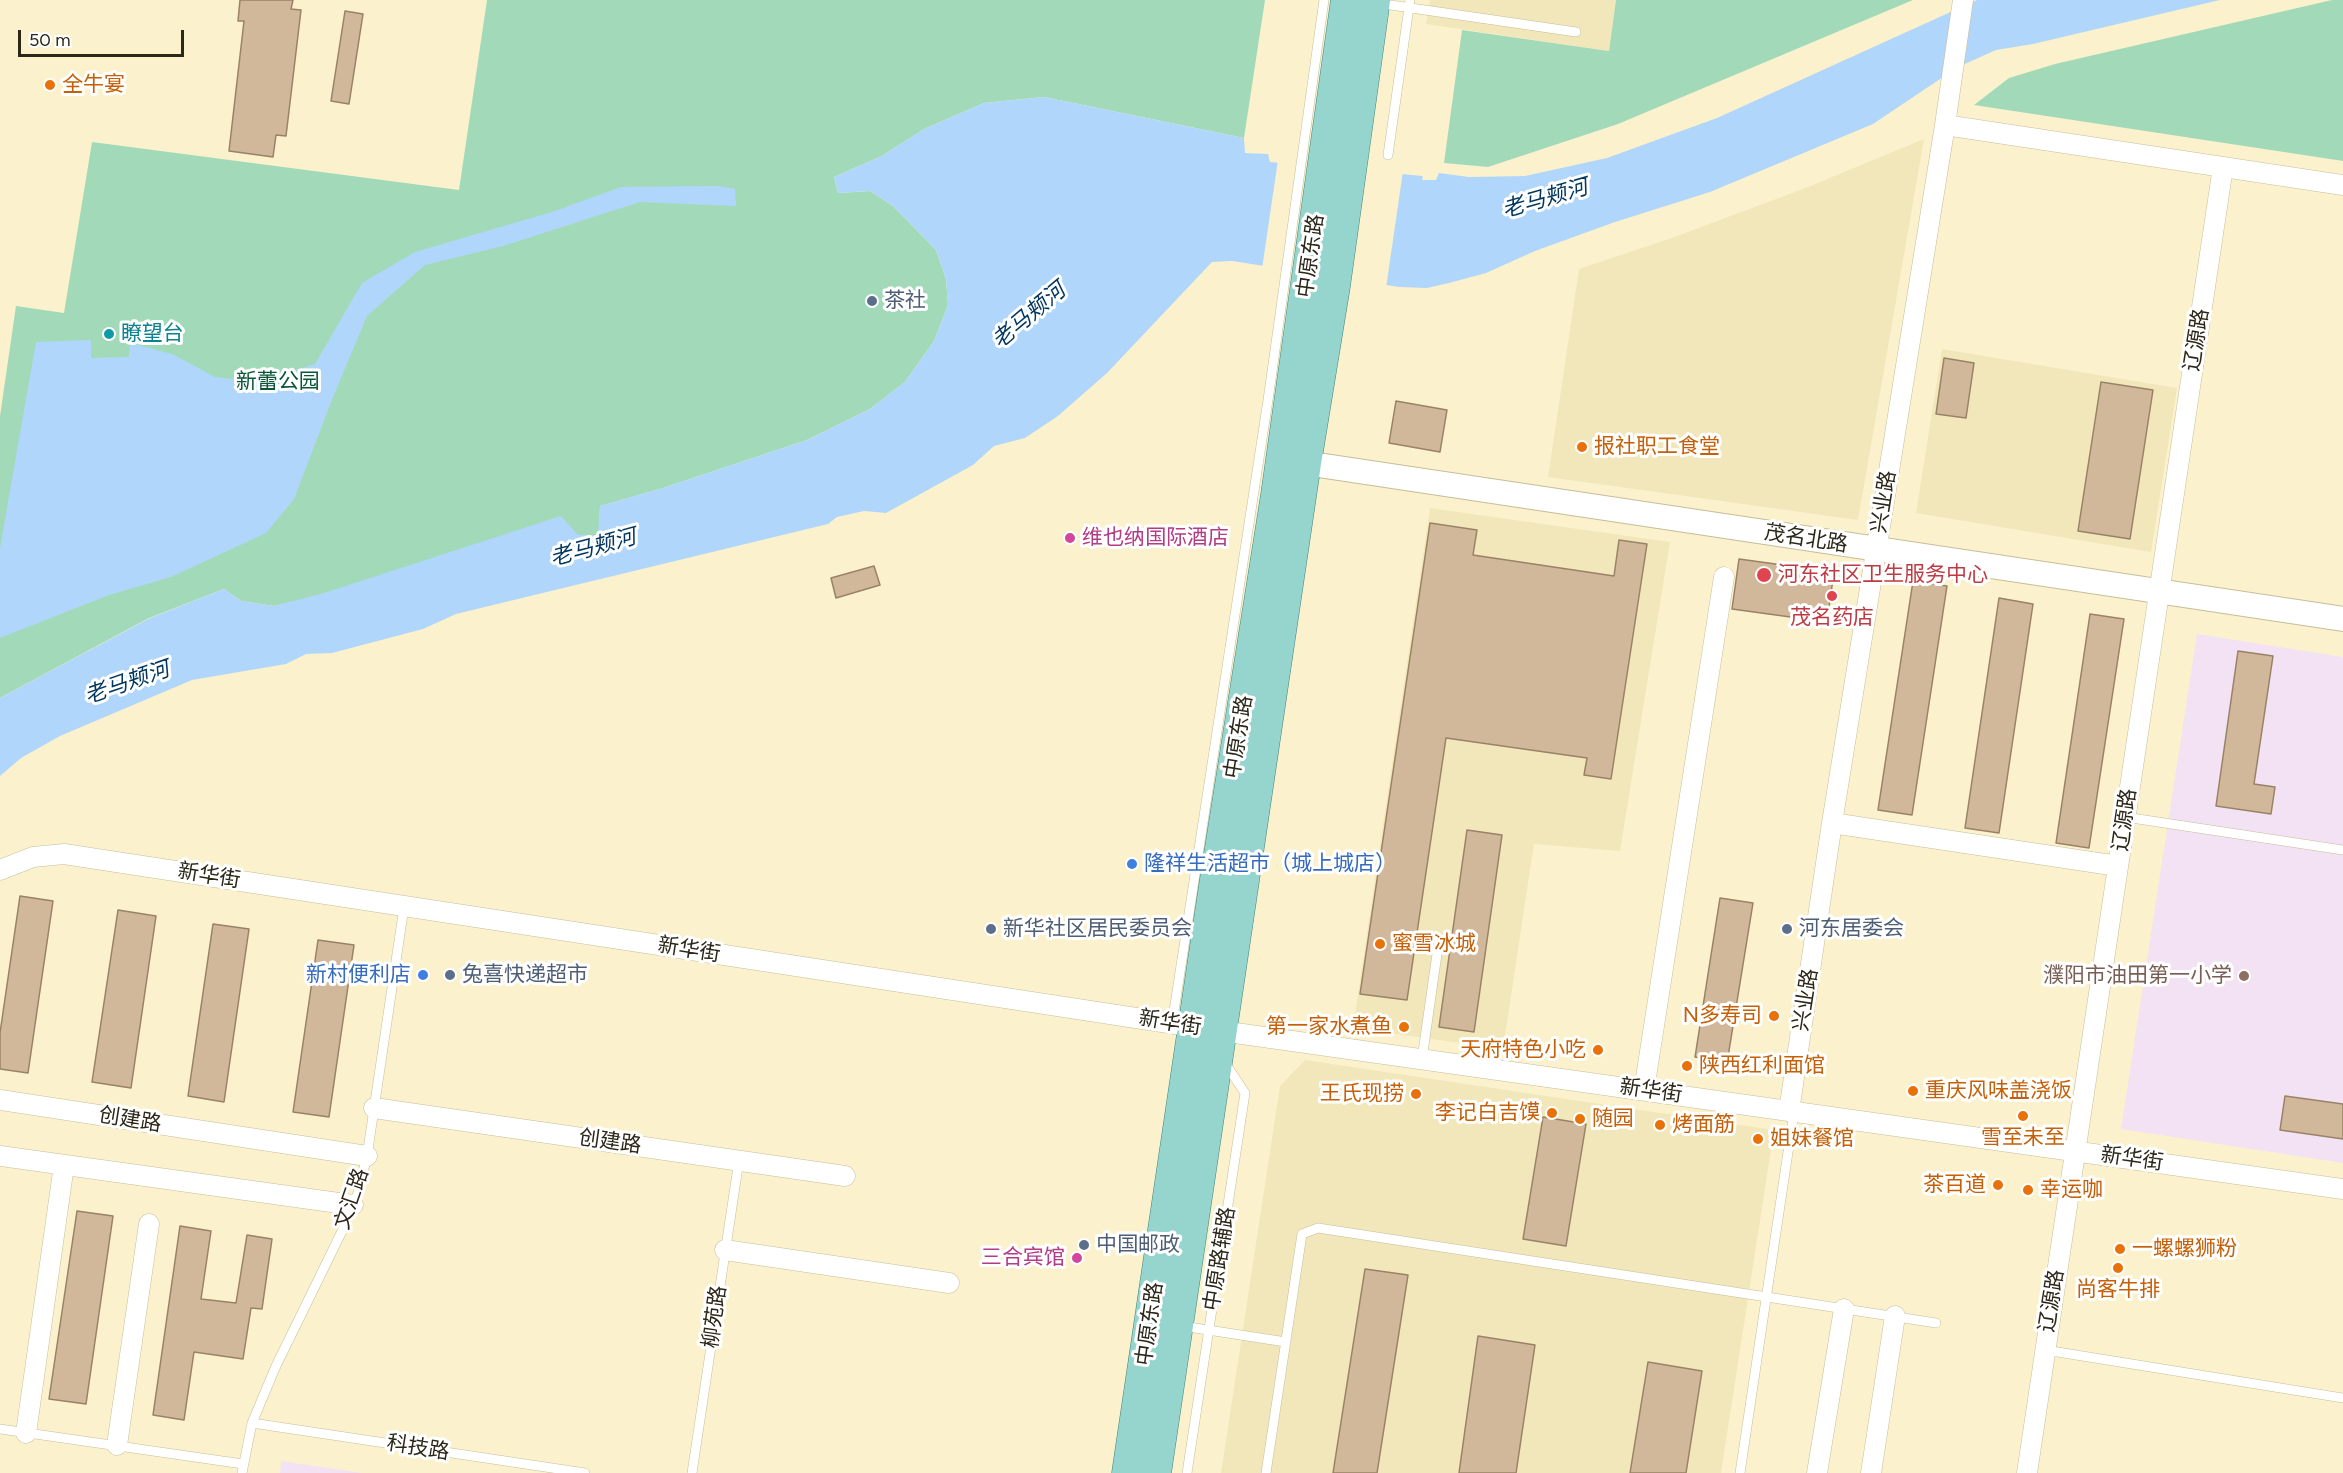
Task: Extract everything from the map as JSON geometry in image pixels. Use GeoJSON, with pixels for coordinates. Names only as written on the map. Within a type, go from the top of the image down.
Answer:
{"type":"FeatureCollection","features":[{"type":"Feature","properties":{"kind":"main road","name":"中原东路"},"geometry":{"type":"LineString","coordinates":[[1155,1473],[1177,1326],[1201,1033],[1327,148],[1365,1]]}},
{"type":"Feature","properties":{"kind":"main road","name":"中原东路"},"geometry":{"type":"LineString","coordinates":[[1128,1473],[1201,1033],[1305,463],[1308,284]]}},
{"type":"Feature","properties":{"kind":"street","name":"兴业路"},"geometry":{"type":"LineString","coordinates":[[1791,1111],[1832,823],[1945,125],[1948,91],[1963,0]]}},
{"type":"Feature","properties":{"kind":"street"},"geometry":{"type":"LineString","coordinates":[[1945,125],[2343,185]]}},
{"type":"Feature","properties":{"kind":"street","name":"辽源路"},"geometry":{"type":"LineString","coordinates":[[2027,1473],[2223,167]]}},
{"type":"Feature","properties":{"kind":"street","name":"茂名北路"},"geometry":{"type":"LineString","coordinates":[[1305,463],[2343,619]]}},
{"type":"Feature","properties":{"kind":"street"},"geometry":{"type":"LineString","coordinates":[[1644,1090],[1724,577]]}},
{"type":"Feature","properties":{"kind":"street"},"geometry":{"type":"LineString","coordinates":[[1832,823],[2118,866]]}},
{"type":"Feature","properties":{"kind":"street","name":"新华街"},"geometry":{"type":"LineString","coordinates":[[0,870],[33,857],[64,854],[1201,1033],[1422,1059],[2343,1189]]}},
{"type":"Feature","properties":{"kind":"street","name":"创建路"},"geometry":{"type":"LineString","coordinates":[[0,1100],[367,1156]]}},
{"type":"Feature","properties":{"kind":"street","name":"创建路"},"geometry":{"type":"LineString","coordinates":[[374,1108],[846,1176]]}},
{"type":"Feature","properties":{"kind":"street"},"geometry":{"type":"LineString","coordinates":[[0,1156],[353,1205]]}},
{"type":"Feature","properties":{"kind":"street"},"geometry":{"type":"LineString","coordinates":[[26,1433],[64,1165]]}},
{"type":"Feature","properties":{"kind":"street"},"geometry":{"type":"LineString","coordinates":[[117,1445],[149,1224]]}},
{"type":"Feature","properties":{"kind":"street"},"geometry":{"type":"LineString","coordinates":[[725,1250],[950,1283]]}},
{"type":"Feature","properties":{"kind":"street"},"geometry":{"type":"LineString","coordinates":[[1817,1473],[1844,1309]]}},
{"type":"Feature","properties":{"kind":"street"},"geometry":{"type":"LineString","coordinates":[[1871,1473],[1895,1316]]}},
{"type":"Feature","properties":{"kind":"lane"},"geometry":{"type":"LineString","coordinates":[[1308,284],[1327,148],[1324,0]]}},
{"type":"Feature","properties":{"kind":"lane"},"geometry":{"type":"LineString","coordinates":[[1365,1],[1409,4],[1576,32]]}},
{"type":"Feature","properties":{"kind":"lane"},"geometry":{"type":"LineString","coordinates":[[1388,155],[1409,4]]}},
{"type":"Feature","properties":{"kind":"lane"},"geometry":{"type":"LineString","coordinates":[[2125,817],[2343,850]]}},
{"type":"Feature","properties":{"kind":"lane","name":"文汇路"},"geometry":{"type":"LineString","coordinates":[[242,1469],[252,1423],[276,1366],[353,1205],[367,1156],[404,907]]}},
{"type":"Feature","properties":{"kind":"lane"},"geometry":{"type":"LineString","coordinates":[[1422,1059],[1439,940]]}},
{"type":"Feature","properties":{"kind":"lane","name":"中原路辅路"},"geometry":{"type":"LineString","coordinates":[[1187,1473],[1245,1093],[1201,1033]]}},
{"type":"Feature","properties":{"kind":"lane"},"geometry":{"type":"LineString","coordinates":[[1740,1473],[1791,1111]]}},
{"type":"Feature","properties":{"kind":"lane","name":"柳苑路"},"geometry":{"type":"LineString","coordinates":[[692,1473],[739,1160]]}},
{"type":"Feature","properties":{"kind":"lane"},"geometry":{"type":"LineString","coordinates":[[1266,1473],[1302,1234],[1318,1228],[1936,1323]]}},
{"type":"Feature","properties":{"kind":"lane"},"geometry":{"type":"LineString","coordinates":[[1177,1326],[1286,1342]]}},
{"type":"Feature","properties":{"kind":"lane"},"geometry":{"type":"LineString","coordinates":[[2045,1350],[2343,1398]]}},
{"type":"Feature","properties":{"kind":"lane","name":"科技路"},"geometry":{"type":"LineString","coordinates":[[252,1423],[585,1473]]}},
{"type":"Feature","properties":{"kind":"lane"},"geometry":{"type":"LineString","coordinates":[[0,1430],[117,1445],[242,1469]]}},
{"type":"Feature","properties":{"kind":"shaded area"},"geometry":{"type":"Polygon","coordinates":[[[1430,0],[1616,0],[1609,51],[1426,24],[1430,0]]]}},
{"type":"Feature","properties":{"kind":"shaded area"},"geometry":{"type":"Polygon","coordinates":[[[1924,139],[1858,520],[1548,477],[1579,269],[1669,239],[1803,189],[1924,139]]]}},
{"type":"Feature","properties":{"kind":"shaded area"},"geometry":{"type":"Polygon","coordinates":[[[1942,349],[2177,388],[2151,552],[1916,513],[1942,349]]]}},
{"type":"Feature","properties":{"kind":"shaded area"},"geometry":{"type":"Polygon","coordinates":[[[1430,508],[1670,542],[1620,851],[1534,844],[1503,1049],[1353,1028],[1430,508]]]}},
{"type":"Feature","properties":{"kind":"shaded area","name":"濮阳市油田第一小学"},"geometry":{"type":"Polygon","coordinates":[[[2197,634],[2343,657],[2343,1163],[2121,1129],[2197,634]]]}},
{"type":"Feature","properties":{"kind":"shaded area"},"geometry":{"type":"Polygon","coordinates":[[[1305,1060],[1774,1130],[1721,1473],[1221,1473],[1280,1086],[1305,1060]]]}},
{"type":"Feature","properties":{"kind":"shaded area"},"geometry":{"type":"Polygon","coordinates":[[[281,1461],[362,1473],[280,1473],[281,1461]]]}},
{"type":"Feature","properties":{"kind":"green space","name":"新蕾公园"},"geometry":{"type":"Polygon","coordinates":[[[487,0],[1265,0],[1244,138],[1044,97],[984,103],[924,129],[882,156],[834,177],[838,193],[870,191],[893,206],[936,250],[946,279],[948,305],[934,341],[905,382],[870,409],[807,440],[663,488],[600,506],[599,535],[578,535],[274,606],[241,601],[224,589],[149,618],[0,698],[0,416],[16,306],[64,313],[92,142],[459,190],[487,0]]]}},
{"type":"Feature","properties":{"kind":"green space"},"geometry":{"type":"Polygon","coordinates":[[[1616,0],[1913,0],[1618,124],[1488,167],[1444,163],[1462,30],[1609,51],[1616,0]]]}},
{"type":"Feature","properties":{"kind":"green space"},"geometry":{"type":"Polygon","coordinates":[[[2332,0],[2343,0],[2343,161],[1974,105],[2009,78],[2055,64],[2332,0]]]}},
{"type":"Feature","properties":{"kind":"water","name":"老马颊河"},"geometry":{"type":"Polygon","coordinates":[[[1977,0],[2220,0],[2033,44],[1996,50],[1958,67],[1873,124],[1710,192],[1615,222],[1535,251],[1486,273],[1449,283],[1427,288],[1399,287],[1232,261],[1212,262],[1107,373],[1058,416],[1025,438],[994,446],[973,465],[886,513],[864,511],[837,517],[828,524],[456,614],[423,629],[332,653],[306,654],[286,664],[192,680],[60,736],[21,758],[0,776],[0,698],[150,618],[224,589],[241,601],[274,606],[324,593],[561,516],[578,535],[598,535],[600,506],[663,488],[807,440],[870,409],[905,382],[934,341],[948,305],[946,279],[936,250],[893,206],[870,191],[838,193],[834,177],[882,156],[924,129],[984,103],[1044,97],[1244,138],[1245,153],[1268,154],[1270,162],[1423,176],[1422,180],[1436,180],[1439,173],[1469,177],[1525,176],[1607,158],[1717,118],[1977,0]]]}},
{"type":"Feature","properties":{"kind":"water"},"geometry":{"type":"Polygon","coordinates":[[[718,186],[735,189],[736,206],[640,202],[503,246],[425,265],[367,316],[294,499],[266,533],[171,577],[109,595],[0,638],[0,548],[36,342],[91,340],[91,358],[129,357],[130,343],[172,354],[215,377],[259,382],[315,364],[362,283],[415,252],[552,212],[621,187],[718,186]]]}},
{"type":"Feature","properties":{"kind":"pier"},"geometry":{"type":"Polygon","coordinates":[[[1278,160],[1403,171],[1386,288],[1262,269],[1278,160]]]}},
{"type":"Feature","properties":{"kind":"building"},"geometry":{"type":"Polygon","coordinates":[[[240,0],[293,0],[291,9],[301,10],[286,136],[276,135],[273,157],[229,151],[244,21],[238,21],[240,0]]]}},
{"type":"Feature","properties":{"kind":"building"},"geometry":{"type":"Polygon","coordinates":[[[345,11],[363,14],[349,104],[331,101],[345,11]]]}},
{"type":"Feature","properties":{"kind":"building"},"geometry":{"type":"Polygon","coordinates":[[[1944,358],[1974,363],[1966,418],[1936,414],[1944,358]]]}},
{"type":"Feature","properties":{"kind":"building"},"geometry":{"type":"Polygon","coordinates":[[[2101,382],[2153,390],[2130,539],[2078,531],[2101,382]]]}},
{"type":"Feature","properties":{"kind":"building"},"geometry":{"type":"Polygon","coordinates":[[[1396,401],[1447,410],[1440,452],[1389,443],[1396,401]]]}},
{"type":"Feature","properties":{"kind":"building"},"geometry":{"type":"Polygon","coordinates":[[[1430,523],[1477,530],[1473,555],[1614,576],[1619,540],[1647,544],[1611,779],[1584,775],[1587,758],[1446,738],[1407,1000],[1360,994],[1430,523]]]}},
{"type":"Feature","properties":{"kind":"building"},"geometry":{"type":"Polygon","coordinates":[[[1739,559],[1834,572],[1827,622],[1732,609],[1739,559]]]}},
{"type":"Feature","properties":{"kind":"building"},"geometry":{"type":"Polygon","coordinates":[[[874,566],[880,585],[836,598],[831,578],[874,566]]]}},
{"type":"Feature","properties":{"kind":"building"},"geometry":{"type":"Polygon","coordinates":[[[1913,581],[1947,586],[1912,815],[1878,810],[1913,581]]]}},
{"type":"Feature","properties":{"kind":"building"},"geometry":{"type":"Polygon","coordinates":[[[1999,598],[2033,604],[1999,833],[1965,828],[1999,598]]]}},
{"type":"Feature","properties":{"kind":"building"},"geometry":{"type":"Polygon","coordinates":[[[2090,614],[2124,619],[2089,848],[2056,843],[2090,614]]]}},
{"type":"Feature","properties":{"kind":"building"},"geometry":{"type":"Polygon","coordinates":[[[2238,651],[2273,656],[2254,784],[2275,787],[2271,814],[2216,806],[2238,651]]]}},
{"type":"Feature","properties":{"kind":"building"},"geometry":{"type":"Polygon","coordinates":[[[1467,830],[1502,835],[1474,1032],[1439,1027],[1467,830]]]}},
{"type":"Feature","properties":{"kind":"building"},"geometry":{"type":"Polygon","coordinates":[[[20,896],[53,901],[28,1073],[0,1069],[0,1033],[20,896]]]}},
{"type":"Feature","properties":{"kind":"building"},"geometry":{"type":"Polygon","coordinates":[[[1720,898],[1753,903],[1727,1063],[1695,1057],[1720,898]]]}},
{"type":"Feature","properties":{"kind":"building"},"geometry":{"type":"Polygon","coordinates":[[[118,910],[156,916],[131,1088],[92,1082],[118,910]]]}},
{"type":"Feature","properties":{"kind":"building"},"geometry":{"type":"Polygon","coordinates":[[[213,924],[249,929],[224,1102],[188,1096],[213,924]]]}},
{"type":"Feature","properties":{"kind":"building"},"geometry":{"type":"Polygon","coordinates":[[[318,940],[354,945],[329,1117],[293,1112],[318,940]]]}},
{"type":"Feature","properties":{"kind":"building"},"geometry":{"type":"Polygon","coordinates":[[[2285,1096],[2343,1104],[2343,1139],[2280,1130],[2285,1096]]]}},
{"type":"Feature","properties":{"kind":"building"},"geometry":{"type":"Polygon","coordinates":[[[1543,1117],[1586,1124],[1566,1246],[1523,1239],[1543,1117]]]}},
{"type":"Feature","properties":{"kind":"building"},"geometry":{"type":"Polygon","coordinates":[[[77,1211],[113,1216],[86,1404],[49,1399],[77,1211]]]}},
{"type":"Feature","properties":{"kind":"building"},"geometry":{"type":"Polygon","coordinates":[[[180,1226],[211,1231],[201,1299],[236,1303],[247,1235],[272,1239],[262,1309],[251,1308],[243,1359],[194,1352],[184,1420],[153,1415],[180,1226]]]}},
{"type":"Feature","properties":{"kind":"building"},"geometry":{"type":"Polygon","coordinates":[[[1365,1269],[1408,1275],[1377,1473],[1333,1473],[1365,1269]]]}},
{"type":"Feature","properties":{"kind":"building"},"geometry":{"type":"Polygon","coordinates":[[[1478,1336],[1535,1345],[1516,1473],[1459,1473],[1478,1336]]]}},
{"type":"Feature","properties":{"kind":"building"},"geometry":{"type":"Polygon","coordinates":[[[1648,1362],[1702,1371],[1686,1473],[1630,1473],[1648,1362]]]}},
{"type":"Feature","properties":{"kind":"place","name":"全牛宴"},"geometry":{"type":"Point","coordinates":[50,85]}},
{"type":"Feature","properties":{"kind":"place","name":"茶社"},"geometry":{"type":"Point","coordinates":[872,301]}},
{"type":"Feature","properties":{"kind":"place","name":"瞭望台"},"geometry":{"type":"Point","coordinates":[109,334]}},
{"type":"Feature","properties":{"kind":"place","name":"报社职工食堂"},"geometry":{"type":"Point","coordinates":[1582,447]}},
{"type":"Feature","properties":{"kind":"place","name":"维也纳国际酒店"},"geometry":{"type":"Point","coordinates":[1070,538]}},
{"type":"Feature","properties":{"kind":"place","name":"河东社区卫生服务中心"},"geometry":{"type":"Point","coordinates":[1764,575]}},
{"type":"Feature","properties":{"kind":"place","name":"茂名药店"},"geometry":{"type":"Point","coordinates":[1832,596]}},
{"type":"Feature","properties":{"kind":"place","name":"隆祥生活超市（城上城店）"},"geometry":{"type":"Point","coordinates":[1132,864]}},
{"type":"Feature","properties":{"kind":"place","name":"新华社区居民委员会"},"geometry":{"type":"Point","coordinates":[991,929]}},
{"type":"Feature","properties":{"kind":"place","name":"河东居委会"},"geometry":{"type":"Point","coordinates":[1787,929]}},
{"type":"Feature","properties":{"kind":"place","name":"蜜雪冰城"},"geometry":{"type":"Point","coordinates":[1380,944]}},
{"type":"Feature","properties":{"kind":"place","name":"新村便利店"},"geometry":{"type":"Point","coordinates":[423,975]}},
{"type":"Feature","properties":{"kind":"place","name":"兔喜快递超市"},"geometry":{"type":"Point","coordinates":[450,975]}},
{"type":"Feature","properties":{"kind":"place","name":"濮阳市油田第一小学"},"geometry":{"type":"Point","coordinates":[2244,976]}},
{"type":"Feature","properties":{"kind":"place","name":"N多寿司"},"geometry":{"type":"Point","coordinates":[1774,1016]}},
{"type":"Feature","properties":{"kind":"place","name":"第一家水煮鱼"},"geometry":{"type":"Point","coordinates":[1404,1027]}},
{"type":"Feature","properties":{"kind":"place","name":"天府特色小吃"},"geometry":{"type":"Point","coordinates":[1598,1050]}},
{"type":"Feature","properties":{"kind":"place","name":"陕西红利面馆"},"geometry":{"type":"Point","coordinates":[1687,1066]}},
{"type":"Feature","properties":{"kind":"place","name":"重庆风味盖浇饭"},"geometry":{"type":"Point","coordinates":[1913,1091]}},
{"type":"Feature","properties":{"kind":"place","name":"王氏现捞"},"geometry":{"type":"Point","coordinates":[1416,1094]}},
{"type":"Feature","properties":{"kind":"place","name":"李记白吉馍"},"geometry":{"type":"Point","coordinates":[1552,1113]}},
{"type":"Feature","properties":{"kind":"place","name":"雪至未至"},"geometry":{"type":"Point","coordinates":[2023,1116]}},
{"type":"Feature","properties":{"kind":"place","name":"随园"},"geometry":{"type":"Point","coordinates":[1580,1119]}},
{"type":"Feature","properties":{"kind":"place","name":"烤面筋"},"geometry":{"type":"Point","coordinates":[1660,1125]}},
{"type":"Feature","properties":{"kind":"place","name":"姐妹餐馆"},"geometry":{"type":"Point","coordinates":[1758,1139]}},
{"type":"Feature","properties":{"kind":"place","name":"茶百道"},"geometry":{"type":"Point","coordinates":[1998,1185]}},
{"type":"Feature","properties":{"kind":"place","name":"幸运咖"},"geometry":{"type":"Point","coordinates":[2028,1190]}},
{"type":"Feature","properties":{"kind":"place","name":"中国邮政"},"geometry":{"type":"Point","coordinates":[1084,1245]}},
{"type":"Feature","properties":{"kind":"place","name":"一螺螺狮粉"},"geometry":{"type":"Point","coordinates":[2120,1249]}},
{"type":"Feature","properties":{"kind":"place","name":"三合宾馆"},"geometry":{"type":"Point","coordinates":[1077,1258]}},
{"type":"Feature","properties":{"kind":"place","name":"尚客牛排"},"geometry":{"type":"Point","coordinates":[2118,1268]}}]}
